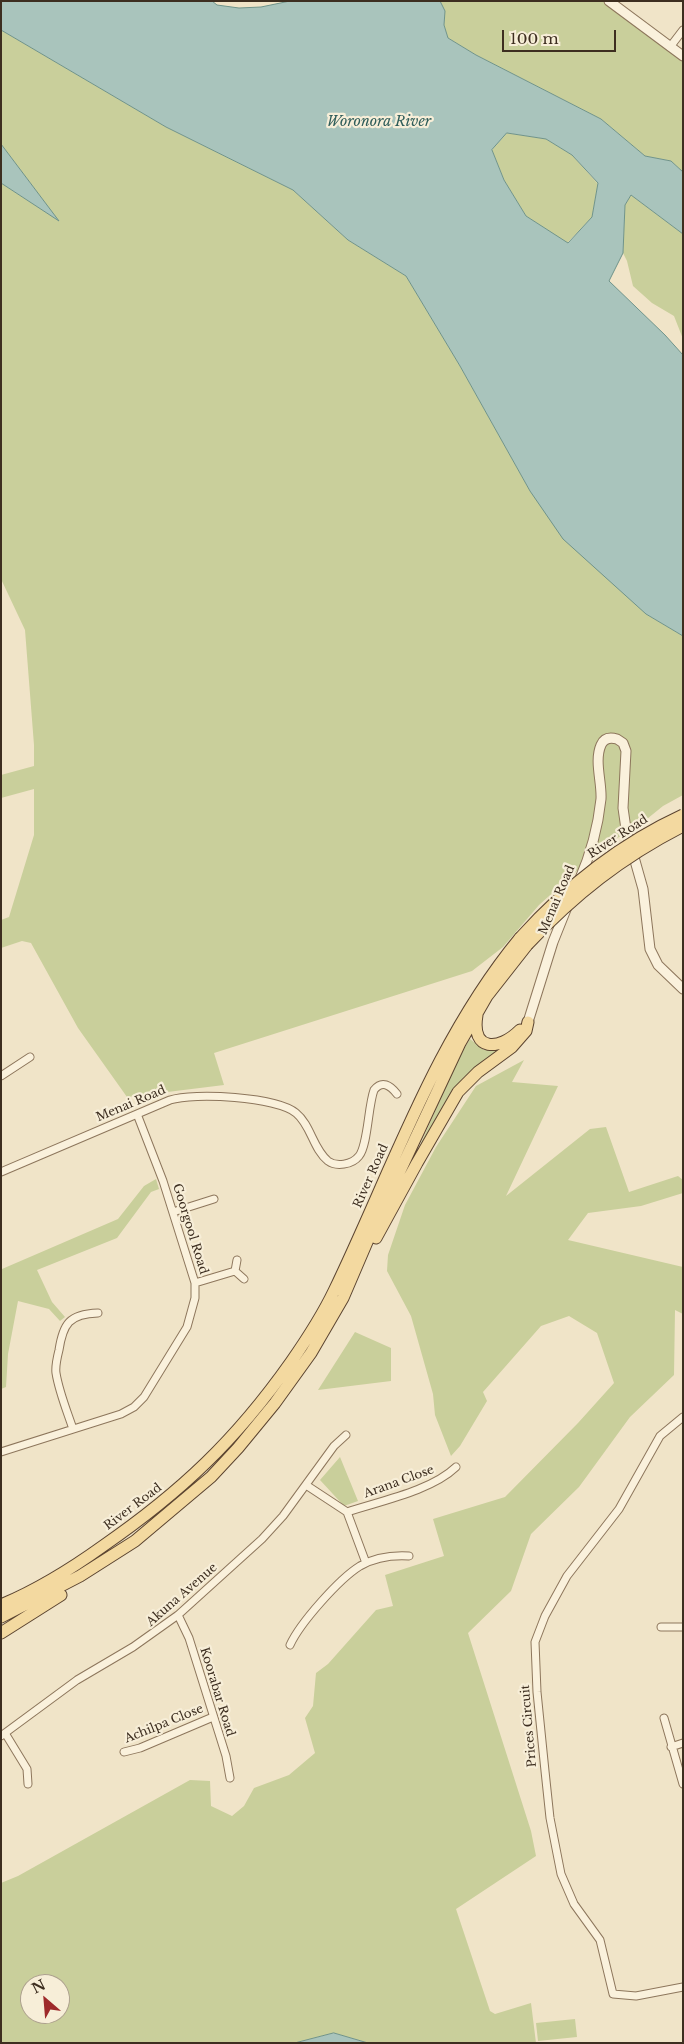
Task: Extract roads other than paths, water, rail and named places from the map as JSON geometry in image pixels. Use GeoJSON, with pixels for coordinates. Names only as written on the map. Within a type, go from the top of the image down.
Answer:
{"type":"FeatureCollection","features":[{"type":"Feature","properties":{"kind":"main road","name":"River Road"},"geometry":{"type":"LineString","coordinates":[[88,1557],[167,1500],[211,1460],[260,1404],[309,1336],[334,1292],[434,1070],[480,989],[524,941],[553,903],[599,865],[633,842],[683,815]]}},
{"type":"Feature","properties":{"kind":"main road","name":"River Road"},"geometry":{"type":"LineString","coordinates":[[110,1558],[162,1520],[211,1477],[275,1404],[311,1353],[343,1298],[370,1235],[460,1043],[478,1011],[524,941],[596,880],[626,858],[683,826]]}},
{"type":"Feature","properties":{"kind":"main road"},"geometry":{"type":"LineString","coordinates":[[478,1011],[476,1033],[488,1045],[503,1043],[514,1036],[528,1022]]}},
{"type":"Feature","properties":{"kind":"main road"},"geometry":{"type":"LineString","coordinates":[[359,1264],[378,1236],[416,1163],[458,1092],[478,1072],[512,1047],[526,1031],[528,1022]]}},
{"type":"Feature","properties":{"kind":"main road"},"geometry":{"type":"LineString","coordinates":[[1,1598],[88,1557]]}},
{"type":"Feature","properties":{"kind":"main road"},"geometry":{"type":"LineString","coordinates":[[1,1605],[34,1589],[88,1557]]}},
{"type":"Feature","properties":{"kind":"main road"},"geometry":{"type":"LineString","coordinates":[[1,1617],[52,1593],[110,1558]]}},
{"type":"Feature","properties":{"kind":"main road"},"geometry":{"type":"LineString","coordinates":[[1,1633],[80,1583],[110,1558]]}},
{"type":"Feature","properties":{"kind":"street"},"geometry":{"type":"LineString","coordinates":[[608,1],[683,56]]}},
{"type":"Feature","properties":{"kind":"street"},"geometry":{"type":"LineString","coordinates":[[670,46],[683,30]]}},
{"type":"Feature","properties":{"kind":"street","name":"Menai Road"},"geometry":{"type":"LineString","coordinates":[[528,1022],[553,942],[585,867],[593,841],[601,797],[599,753],[601,744],[610,738],[620,741],[626,750],[623,808],[626,829],[643,889],[650,949],[658,965],[683,989]]}},
{"type":"Feature","properties":{"kind":"street"},"geometry":{"type":"LineString","coordinates":[[1,1076],[30,1057]]}},
{"type":"Feature","properties":{"kind":"street","name":"Menai Road"},"geometry":{"type":"LineString","coordinates":[[1,1172],[177,1098],[195,1096],[220,1096],[286,1107],[296,1113],[328,1161],[339,1165],[349,1163],[359,1156],[363,1147],[374,1090],[377,1086],[386,1084],[392,1087],[397,1094]]}},
{"type":"Feature","properties":{"kind":"street","name":"Goorgool Road"},"geometry":{"type":"LineString","coordinates":[[1,1452],[121,1414],[134,1407],[144,1397],[187,1327],[196,1298],[195,1283],[156,1161],[137,1114]]}},
{"type":"Feature","properties":{"kind":"street"},"geometry":{"type":"LineString","coordinates":[[173,1212],[214,1199]]}},
{"type":"Feature","properties":{"kind":"street"},"geometry":{"type":"LineString","coordinates":[[235,1271],[238,1260]]}},
{"type":"Feature","properties":{"kind":"street"},"geometry":{"type":"LineString","coordinates":[[195,1283],[235,1271]]}},
{"type":"Feature","properties":{"kind":"street"},"geometry":{"type":"LineString","coordinates":[[235,1271],[244,1279]]}},
{"type":"Feature","properties":{"kind":"street"},"geometry":{"type":"LineString","coordinates":[[73,1430],[56,1372],[62,1331],[74,1317],[84,1313],[98,1313]]}},
{"type":"Feature","properties":{"kind":"street","name":"Prices Circuit"},"geometry":{"type":"LineString","coordinates":[[683,1417],[656,1441],[619,1509],[559,1589],[545,1616],[535,1642],[537,1692],[550,1818],[565,1887],[574,1904],[600,1940],[613,1994],[636,1996],[683,1987]]}},
{"type":"Feature","properties":{"kind":"street","name":"Akuna Avenue"},"geometry":{"type":"LineString","coordinates":[[3,1734],[77,1680],[152,1635],[178,1615],[262,1539],[306,1485],[334,1446],[346,1435]]}},
{"type":"Feature","properties":{"kind":"street","name":"Arana Close"},"geometry":{"type":"LineString","coordinates":[[347,1512],[428,1485],[446,1476],[456,1467]]}},
{"type":"Feature","properties":{"kind":"street"},"geometry":{"type":"LineString","coordinates":[[306,1485],[347,1512],[366,1563]]}},
{"type":"Feature","properties":{"kind":"street"},"geometry":{"type":"LineString","coordinates":[[290,1645],[299,1629],[342,1580],[366,1563],[395,1555],[408,1556]]}},
{"type":"Feature","properties":{"kind":"street","name":"Koorabar Road"},"geometry":{"type":"LineString","coordinates":[[178,1615],[189,1638],[226,1756],[230,1778]]}},
{"type":"Feature","properties":{"kind":"street"},"geometry":{"type":"LineString","coordinates":[[661,1627],[683,1628]]}},
{"type":"Feature","properties":{"kind":"street","name":"Achilpa Close"},"geometry":{"type":"LineString","coordinates":[[124,1752],[140,1748],[213,1717]]}},
{"type":"Feature","properties":{"kind":"street"},"geometry":{"type":"LineString","coordinates":[[664,1718],[683,1784]]}},
{"type":"Feature","properties":{"kind":"street"},"geometry":{"type":"LineString","coordinates":[[3,1734],[27,1769],[28,1784]]}},
{"type":"Feature","properties":{"kind":"street"},"geometry":{"type":"LineString","coordinates":[[671,1747],[683,1743]]}},
{"type":"Feature","properties":{"kind":"water","name":"Woronora River"},"geometry":{"type":"Polygon","coordinates":[[[1,1],[212,1],[217,5],[239,8],[261,7],[290,1],[440,1],[445,11],[444,25],[448,38],[476,55],[601,119],[645,156],[671,161],[683,172],[683,234],[631,195],[625,205],[623,253],[609,281],[683,355],[683,636],[646,614],[563,539],[530,491],[460,366],[406,276],[348,240],[293,190],[166,127],[1,30],[1,1]],[[507,133],[492,150],[504,180],[526,216],[568,243],[592,217],[598,183],[572,155],[546,139],[507,133]]]}},
{"type":"Feature","properties":{"kind":"water"},"geometry":{"type":"Polygon","coordinates":[[[1,144],[59,221],[1,183],[1,144]]]}},
{"type":"Feature","properties":{"kind":"water"},"geometry":{"type":"Polygon","coordinates":[[[334,2033],[368,2043],[295,2043],[334,2033]]]}}]}
